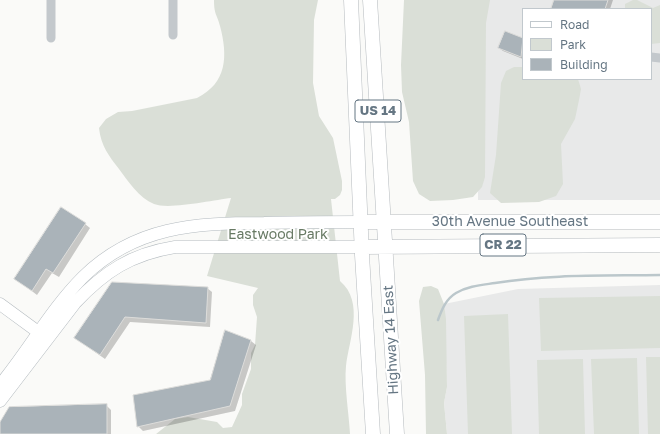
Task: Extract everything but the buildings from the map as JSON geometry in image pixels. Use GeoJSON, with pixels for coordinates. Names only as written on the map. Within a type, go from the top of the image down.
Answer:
{"type":"FeatureCollection","features":[{"type":"Feature","properties":{"kind":"main road","name":"US 14"},"geometry":{"type":"LineString","coordinates":[[351,0],[362,246]]}},
{"type":"Feature","properties":{"kind":"main road","name":"US 14"},"geometry":{"type":"LineString","coordinates":[[370,0],[386,246]]}},
{"type":"Feature","properties":{"kind":"main road","name":"30th Avenue Southeast"},"geometry":{"type":"LineString","coordinates":[[361,222],[660,222]]}},
{"type":"Feature","properties":{"kind":"main road","name":"30th Avenue Southeast"},"geometry":{"type":"LineString","coordinates":[[362,246],[660,245]]}},
{"type":"Feature","properties":{"kind":"main road","name":"Highway 14 East"},"geometry":{"type":"LineString","coordinates":[[362,246],[373,434]]}},
{"type":"Feature","properties":{"kind":"main road","name":"Highway 14 East"},"geometry":{"type":"LineString","coordinates":[[386,246],[397,434]]}},
{"type":"Feature","properties":{"kind":"street"},"geometry":{"type":"LineString","coordinates":[[51,0],[51,38]]}},
{"type":"Feature","properties":{"kind":"street"},"geometry":{"type":"LineString","coordinates":[[173,0],[173,35]]}},
{"type":"Feature","properties":{"kind":"street"},"geometry":{"type":"LineString","coordinates":[[0,401],[44,336],[71,290],[96,265],[120,248],[151,234],[171,229],[206,224],[361,222]]}},
{"type":"Feature","properties":{"kind":"street"},"geometry":{"type":"LineString","coordinates":[[0,385],[75,303],[105,274],[121,264],[150,252],[175,247],[362,246]]}},
{"type":"Feature","properties":{"kind":"street"},"geometry":{"type":"LineString","coordinates":[[0,304],[44,336]]}},
{"type":"Feature","properties":{"kind":"shaded area"},"geometry":{"type":"Polygon","coordinates":[[[483,0],[660,0],[660,200],[478,200],[479,10],[483,0]]]}},
{"type":"Feature","properties":{"kind":"shaded area"},"geometry":{"type":"Polygon","coordinates":[[[660,285],[660,434],[447,434],[444,403],[447,387],[444,304],[518,289],[660,285]]]}},
{"type":"Feature","properties":{"kind":"green space","name":"Eastwood Park"},"geometry":{"type":"Polygon","coordinates":[[[214,0],[318,0],[314,20],[313,83],[319,116],[333,138],[342,181],[342,190],[340,195],[335,199],[331,199],[340,281],[348,290],[352,299],[354,310],[354,322],[346,366],[346,391],[350,434],[156,434],[175,419],[188,417],[217,422],[223,428],[232,427],[242,405],[242,394],[251,369],[251,353],[255,345],[257,317],[253,305],[253,295],[258,288],[207,276],[231,198],[170,206],[154,204],[143,198],[126,179],[109,155],[102,140],[99,128],[106,119],[118,112],[132,111],[197,98],[207,92],[214,85],[220,77],[223,68],[224,48],[223,37],[215,12],[214,0]]]}},
{"type":"Feature","properties":{"kind":"green space"},"geometry":{"type":"Polygon","coordinates":[[[404,0],[490,0],[486,23],[485,177],[482,187],[473,197],[430,201],[419,194],[413,181],[409,122],[402,92],[401,65],[404,0]]]}},
{"type":"Feature","properties":{"kind":"green space"},"geometry":{"type":"Polygon","coordinates":[[[633,0],[637,0],[653,8],[660,5],[660,43],[652,44],[652,8],[625,8],[625,4],[633,0]]]}},
{"type":"Feature","properties":{"kind":"green space"},"geometry":{"type":"Polygon","coordinates":[[[514,67],[522,67],[522,80],[578,80],[581,89],[575,119],[561,144],[563,184],[556,196],[539,202],[501,203],[490,193],[496,155],[501,83],[506,71],[514,67]]]}},
{"type":"Feature","properties":{"kind":"green space"},"geometry":{"type":"Polygon","coordinates":[[[431,286],[438,289],[444,304],[446,319],[447,387],[444,403],[447,434],[426,434],[425,375],[419,301],[423,287],[431,286]]]}},
{"type":"Feature","properties":{"kind":"green space"},"geometry":{"type":"Polygon","coordinates":[[[660,296],[660,348],[541,351],[539,298],[660,296]]]}},
{"type":"Feature","properties":{"kind":"green space"},"geometry":{"type":"Polygon","coordinates":[[[508,314],[512,434],[468,434],[464,316],[508,314]]]}},
{"type":"Feature","properties":{"kind":"green space"},"geometry":{"type":"Polygon","coordinates":[[[646,357],[660,357],[660,434],[648,434],[646,357]]]}},
{"type":"Feature","properties":{"kind":"green space"},"geometry":{"type":"Polygon","coordinates":[[[637,358],[639,434],[594,434],[591,359],[637,358]]]}},
{"type":"Feature","properties":{"kind":"green space"},"geometry":{"type":"Polygon","coordinates":[[[583,359],[585,434],[539,434],[537,360],[583,359]]]}},
{"type":"Feature","properties":{"kind":"waterway"},"geometry":{"type":"LineString","coordinates":[[438,320],[445,305],[453,295],[475,286],[536,278],[660,275]]}}]}
